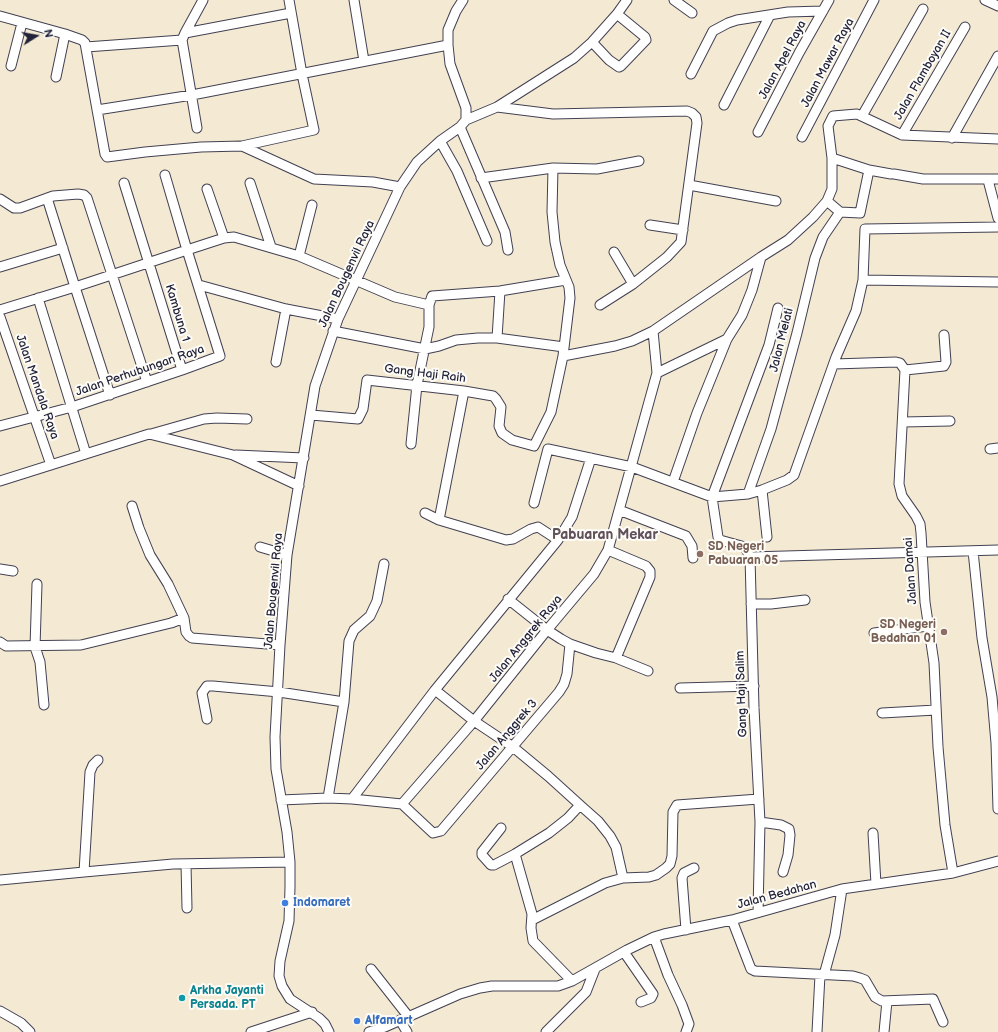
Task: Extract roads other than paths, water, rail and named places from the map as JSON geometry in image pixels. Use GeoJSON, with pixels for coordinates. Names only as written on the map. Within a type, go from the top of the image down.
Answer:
{"type":"FeatureCollection","features":[{"type":"Feature","properties":{"kind":"street"},"geometry":{"type":"LineString","coordinates":[[197,128],[184,37],[203,0]]}},
{"type":"Feature","properties":{"kind":"street"},"geometry":{"type":"LineString","coordinates":[[0,16],[65,34],[82,40],[85,43],[105,154],[107,157],[201,147],[242,146],[313,131],[314,129],[302,74],[289,0]]}},
{"type":"Feature","properties":{"kind":"street"},"geometry":{"type":"LineString","coordinates":[[354,0],[364,60]]}},
{"type":"Feature","properties":{"kind":"street"},"geometry":{"type":"LineString","coordinates":[[463,0],[448,30],[450,64],[466,108],[463,123],[481,178],[505,232],[508,250]]}},
{"type":"Feature","properties":{"kind":"street","name":"Jalan Bougenvil Raya"},"geometry":{"type":"LineString","coordinates":[[328,1032],[324,1024],[312,1012],[290,999],[282,986],[279,976],[280,961],[289,921],[290,862],[287,832],[276,769],[275,737],[280,645],[287,555],[315,386],[338,319],[400,186],[417,162],[463,123],[496,106],[574,58],[592,42],[617,14],[627,0]]}},
{"type":"Feature","properties":{"kind":"street"},"geometry":{"type":"LineString","coordinates":[[674,0],[692,13]]}},
{"type":"Feature","properties":{"kind":"street","name":"Jalan Apel Raya"},"geometry":{"type":"LineString","coordinates":[[758,132],[799,53],[829,0]]}},
{"type":"Feature","properties":{"kind":"street","name":"Jalan Mawar Raya"},"geometry":{"type":"LineString","coordinates":[[802,137],[874,0]]}},
{"type":"Feature","properties":{"kind":"street"},"geometry":{"type":"LineString","coordinates":[[985,0],[998,6]]}},
{"type":"Feature","properties":{"kind":"street"},"geometry":{"type":"LineString","coordinates":[[862,116],[923,9]]}},
{"type":"Feature","properties":{"kind":"street"},"geometry":{"type":"LineString","coordinates":[[691,74],[713,32],[728,23],[737,20],[788,12],[823,11]]}},
{"type":"Feature","properties":{"kind":"street"},"geometry":{"type":"LineString","coordinates":[[86,47],[184,37],[291,13]]}},
{"type":"Feature","properties":{"kind":"street"},"geometry":{"type":"LineString","coordinates":[[592,42],[609,60],[619,67],[646,40],[645,37],[617,14]]}},
{"type":"Feature","properties":{"kind":"street"},"geometry":{"type":"LineString","coordinates":[[724,106],[770,15]]}},
{"type":"Feature","properties":{"kind":"street"},"geometry":{"type":"LineString","coordinates":[[11,66],[22,23]]}},
{"type":"Feature","properties":{"kind":"street","name":"Jalan Flamboyan II"},"geometry":{"type":"LineString","coordinates":[[902,136],[965,27]]}},
{"type":"Feature","properties":{"kind":"street"},"geometry":{"type":"LineString","coordinates":[[56,77],[65,34]]}},
{"type":"Feature","properties":{"kind":"street"},"geometry":{"type":"LineString","coordinates":[[97,110],[192,95],[302,74],[364,60],[448,45]]}},
{"type":"Feature","properties":{"kind":"street"},"geometry":{"type":"LineString","coordinates":[[952,138],[998,56]]}},
{"type":"Feature","properties":{"kind":"street"},"geometry":{"type":"LineString","coordinates":[[496,106],[553,114],[690,112],[697,120],[681,242],[667,257],[633,284],[600,305]]}},
{"type":"Feature","properties":{"kind":"street"},"geometry":{"type":"LineString","coordinates":[[816,109],[833,116],[857,114],[902,136],[998,139]]}},
{"type":"Feature","properties":{"kind":"street"},"geometry":{"type":"LineString","coordinates":[[333,331],[425,349],[464,339],[497,338],[563,352],[615,346],[632,341],[653,331],[788,240],[813,217],[826,201],[832,189],[832,158],[828,126],[833,116]]}},
{"type":"Feature","properties":{"kind":"street"},"geometry":{"type":"LineString","coordinates":[[440,141],[457,171],[487,241]]}},
{"type":"Feature","properties":{"kind":"street"},"geometry":{"type":"LineString","coordinates":[[242,146],[314,179],[366,182],[400,186]]}},
{"type":"Feature","properties":{"kind":"street"},"geometry":{"type":"LineString","coordinates":[[832,158],[869,170],[923,179],[998,179]]}},
{"type":"Feature","properties":{"kind":"street"},"geometry":{"type":"LineString","coordinates":[[481,178],[553,168],[597,169],[639,161]]}},
{"type":"Feature","properties":{"kind":"street"},"geometry":{"type":"LineString","coordinates":[[553,168],[552,212],[555,242],[558,260],[566,280],[570,298],[563,352]]}},
{"type":"Feature","properties":{"kind":"street"},"geometry":{"type":"LineString","coordinates":[[826,201],[840,212],[860,212],[869,170]]}},
{"type":"Feature","properties":{"kind":"street","name":"Jalan Perhubungan Raya"},"geometry":{"type":"LineString","coordinates":[[0,426],[72,407],[110,395],[221,355],[187,250],[165,175]]}},
{"type":"Feature","properties":{"kind":"street"},"geometry":{"type":"LineString","coordinates":[[988,180],[998,218]]}},
{"type":"Feature","properties":{"kind":"street","name":"Kambuna 1"},"geometry":{"type":"LineString","coordinates":[[124,183],[182,370]]}},
{"type":"Feature","properties":{"kind":"street"},"geometry":{"type":"LineString","coordinates":[[250,183],[271,247]]}},
{"type":"Feature","properties":{"kind":"street"},"geometry":{"type":"LineString","coordinates":[[689,185],[776,200]]}},
{"type":"Feature","properties":{"kind":"street"},"geometry":{"type":"LineString","coordinates":[[207,189],[224,238]]}},
{"type":"Feature","properties":{"kind":"street"},"geometry":{"type":"LineString","coordinates":[[0,199],[14,208],[20,208],[53,196],[84,194],[87,198],[147,382]]}},
{"type":"Feature","properties":{"kind":"street"},"geometry":{"type":"LineString","coordinates":[[48,198],[110,395]]}},
{"type":"Feature","properties":{"kind":"street"},"geometry":{"type":"LineString","coordinates":[[299,256],[312,205]]}},
{"type":"Feature","properties":{"kind":"street","name":"Jalan Melati"},"geometry":{"type":"LineString","coordinates":[[748,494],[772,429],[797,333],[814,258],[823,237],[840,212]]}},
{"type":"Feature","properties":{"kind":"street"},"geometry":{"type":"LineString","coordinates":[[650,226],[683,230]]}},
{"type":"Feature","properties":{"kind":"street"},"geometry":{"type":"LineString","coordinates":[[534,503],[548,449],[632,467],[712,497],[748,494],[791,478],[794,475],[834,364],[856,311],[863,280],[865,229],[998,227]]}},
{"type":"Feature","properties":{"kind":"street"},"geometry":{"type":"LineString","coordinates":[[0,310],[224,238],[238,238],[299,256],[395,297],[429,305]]}},
{"type":"Feature","properties":{"kind":"street"},"geometry":{"type":"LineString","coordinates":[[0,267],[63,248]]}},
{"type":"Feature","properties":{"kind":"street"},"geometry":{"type":"LineString","coordinates":[[614,252],[633,284]]}},
{"type":"Feature","properties":{"kind":"street"},"geometry":{"type":"LineString","coordinates":[[673,482],[697,413],[727,339],[742,314],[752,290],[761,257]]}},
{"type":"Feature","properties":{"kind":"street"},"geometry":{"type":"LineString","coordinates":[[411,444],[417,385],[430,327],[429,305],[432,296],[500,291],[566,280]]}},
{"type":"Feature","properties":{"kind":"street"},"geometry":{"type":"LineString","coordinates":[[863,280],[998,282]]}},
{"type":"Feature","properties":{"kind":"street"},"geometry":{"type":"LineString","coordinates":[[199,285],[286,309],[338,319]]}},
{"type":"Feature","properties":{"kind":"street"},"geometry":{"type":"LineString","coordinates":[[497,338],[500,291]]}},
{"type":"Feature","properties":{"kind":"street"},"geometry":{"type":"LineString","coordinates":[[38,298],[86,454]]}},
{"type":"Feature","properties":{"kind":"street"},"geometry":{"type":"LineString","coordinates":[[778,308],[768,345],[712,497],[718,538],[745,548],[750,557],[998,550]]}},
{"type":"Feature","properties":{"kind":"street"},"geometry":{"type":"LineString","coordinates":[[276,362],[286,309]]}},
{"type":"Feature","properties":{"kind":"street","name":"Jalan Mandala Raya"},"geometry":{"type":"LineString","coordinates":[[0,317],[51,465]]}},
{"type":"Feature","properties":{"kind":"street"},"geometry":{"type":"LineString","coordinates":[[653,331],[657,373],[727,339]]}},
{"type":"Feature","properties":{"kind":"street"},"geometry":{"type":"LineString","coordinates":[[834,364],[896,362],[900,363],[905,370],[944,366],[946,364],[944,336]]}},
{"type":"Feature","properties":{"kind":"street","name":"Gang Haji Raih"},"geometry":{"type":"LineString","coordinates":[[311,415],[358,419],[362,409],[366,380],[464,390],[493,396],[501,407],[499,426],[502,432],[512,440],[534,446],[551,412],[563,352]]}},
{"type":"Feature","properties":{"kind":"street","name":"Jalan Damai"},"geometry":{"type":"LineString","coordinates":[[905,370],[899,484],[902,496],[920,524],[921,553],[928,626],[934,663],[938,747],[945,825],[953,873]]}},
{"type":"Feature","properties":{"kind":"street","name":"Jalan Anggrek Raya"},"geometry":{"type":"LineString","coordinates":[[402,804],[474,721],[594,574],[608,550],[657,373]]}},
{"type":"Feature","properties":{"kind":"street"},"geometry":{"type":"LineString","coordinates":[[439,520],[464,390]]}},
{"type":"Feature","properties":{"kind":"street"},"geometry":{"type":"LineString","coordinates":[[0,482],[149,434],[204,419],[247,419]]}},
{"type":"Feature","properties":{"kind":"street"},"geometry":{"type":"LineString","coordinates":[[903,422],[950,421]]}},
{"type":"Feature","properties":{"kind":"street"},"geometry":{"type":"LineString","coordinates":[[149,434],[233,455],[299,486]]}},
{"type":"Feature","properties":{"kind":"street"},"geometry":{"type":"LineString","coordinates":[[233,455],[304,458]]}},
{"type":"Feature","properties":{"kind":"street"},"geometry":{"type":"LineString","coordinates":[[352,799],[435,690],[508,599],[558,540],[572,517],[591,458]]}},
{"type":"Feature","properties":{"kind":"street"},"geometry":{"type":"LineString","coordinates":[[762,490],[767,537]]}},
{"type":"Feature","properties":{"kind":"street"},"geometry":{"type":"LineString","coordinates":[[132,506],[150,555],[168,584],[184,618],[186,632],[189,636],[192,638],[280,645]]}},
{"type":"Feature","properties":{"kind":"street"},"geometry":{"type":"LineString","coordinates":[[619,510],[686,536],[692,546],[693,558]]}},
{"type":"Feature","properties":{"kind":"street"},"geometry":{"type":"LineString","coordinates":[[425,513],[439,520],[506,540],[513,539],[531,529],[538,527],[558,540]]}},
{"type":"Feature","properties":{"kind":"street"},"geometry":{"type":"LineString","coordinates":[[260,547],[287,555]]}},
{"type":"Feature","properties":{"kind":"street"},"geometry":{"type":"LineString","coordinates":[[608,550],[646,566],[650,570],[650,577],[616,658]]}},
{"type":"Feature","properties":{"kind":"street"},"geometry":{"type":"LineString","coordinates":[[973,551],[982,638],[995,697],[998,809]]}},
{"type":"Feature","properties":{"kind":"street","name":"Gang Haji Salim"},"geometry":{"type":"LineString","coordinates":[[750,557],[760,822],[758,912]]}},
{"type":"Feature","properties":{"kind":"street"},"geometry":{"type":"LineString","coordinates":[[328,798],[344,702],[350,641],[354,630],[370,616],[376,601],[384,564]]}},
{"type":"Feature","properties":{"kind":"street"},"geometry":{"type":"LineString","coordinates":[[0,569],[13,571]]}},
{"type":"Feature","properties":{"kind":"street"},"geometry":{"type":"LineString","coordinates":[[37,584],[35,646],[40,662],[44,706]]}},
{"type":"Feature","properties":{"kind":"street"},"geometry":{"type":"LineString","coordinates":[[508,599],[547,630],[570,644],[616,658],[648,671]]}},
{"type":"Feature","properties":{"kind":"street"},"geometry":{"type":"LineString","coordinates":[[751,604],[771,604],[805,600]]}},
{"type":"Feature","properties":{"kind":"street"},"geometry":{"type":"LineString","coordinates":[[0,642],[6,646],[81,645],[171,623],[184,618]]}},
{"type":"Feature","properties":{"kind":"street"},"geometry":{"type":"LineString","coordinates":[[874,633],[928,626]]}},
{"type":"Feature","properties":{"kind":"street","name":"Jalan Anggrek 3"},"geometry":{"type":"LineString","coordinates":[[402,804],[433,833],[441,831],[559,692],[564,684],[567,674],[570,644]]}},
{"type":"Feature","properties":{"kind":"street"},"geometry":{"type":"LineString","coordinates":[[207,719],[202,693],[207,686],[278,692],[344,702]]}},
{"type":"Feature","properties":{"kind":"street"},"geometry":{"type":"LineString","coordinates":[[680,688],[754,686]]}},
{"type":"Feature","properties":{"kind":"street"},"geometry":{"type":"LineString","coordinates":[[435,690],[474,721],[513,747],[598,821],[610,836],[616,847],[623,878]]}},
{"type":"Feature","properties":{"kind":"street"},"geometry":{"type":"LineString","coordinates":[[882,713],[936,710]]}},
{"type":"Feature","properties":{"kind":"street"},"geometry":{"type":"LineString","coordinates":[[84,872],[90,772],[93,765],[98,760]]}},
{"type":"Feature","properties":{"kind":"street"},"geometry":{"type":"LineString","coordinates":[[281,800],[328,798],[402,804]]}},
{"type":"Feature","properties":{"kind":"street"},"geometry":{"type":"LineString","coordinates":[[532,920],[605,883],[623,878],[649,877],[661,872],[670,864],[673,812],[677,805],[759,799]]}},
{"type":"Feature","properties":{"kind":"street"},"geometry":{"type":"LineString","coordinates":[[501,828],[484,847],[482,852],[482,856],[491,865],[494,865],[515,854],[549,833],[568,818],[580,805]]}},
{"type":"Feature","properties":{"kind":"street"},"geometry":{"type":"LineString","coordinates":[[760,822],[781,825],[789,829],[790,835],[788,855],[783,872]]}},
{"type":"Feature","properties":{"kind":"street"},"geometry":{"type":"LineString","coordinates":[[872,832],[876,884]]}},
{"type":"Feature","properties":{"kind":"street"},"geometry":{"type":"LineString","coordinates":[[515,854],[532,920],[531,928],[533,941],[572,981]]}},
{"type":"Feature","properties":{"kind":"street","name":"Jalan Bedahan"},"geometry":{"type":"LineString","coordinates":[[369,1032],[460,994],[480,988],[492,986],[558,986],[572,981],[595,969],[606,960],[654,937],[732,920],[842,889],[953,873],[998,861]]}},
{"type":"Feature","properties":{"kind":"street"},"geometry":{"type":"LineString","coordinates":[[0,880],[186,864],[290,862]]}},
{"type":"Feature","properties":{"kind":"street"},"geometry":{"type":"LineString","coordinates":[[186,864],[187,908]]}},
{"type":"Feature","properties":{"kind":"street"},"geometry":{"type":"LineString","coordinates":[[686,930],[682,878],[688,870],[694,868]]}},
{"type":"Feature","properties":{"kind":"street"},"geometry":{"type":"LineString","coordinates":[[817,1032],[822,975],[836,935],[842,889]]}},
{"type":"Feature","properties":{"kind":"street"},"geometry":{"type":"LineString","coordinates":[[732,920],[751,969],[755,971],[860,978],[865,980],[874,997],[882,1001],[933,999],[943,1022]]}},
{"type":"Feature","properties":{"kind":"street"},"geometry":{"type":"LineString","coordinates":[[654,937],[689,1024],[686,1032]]}},
{"type":"Feature","properties":{"kind":"street"},"geometry":{"type":"LineString","coordinates":[[624,952],[653,994],[652,998],[641,1002]]}},
{"type":"Feature","properties":{"kind":"street"},"geometry":{"type":"LineString","coordinates":[[371,969],[404,1018],[407,1032]]}},
{"type":"Feature","properties":{"kind":"street"},"geometry":{"type":"LineString","coordinates":[[546,1032],[586,992],[595,969]]}},
{"type":"Feature","properties":{"kind":"street"},"geometry":{"type":"LineString","coordinates":[[884,1032],[887,1000]]}},
{"type":"Feature","properties":{"kind":"street"},"geometry":{"type":"LineString","coordinates":[[0,1011],[21,1023],[30,1032]]}},
{"type":"Feature","properties":{"kind":"street"},"geometry":{"type":"LineString","coordinates":[[252,1032],[312,1012]]}},
{"type":"Feature","properties":{"kind":"place","name":"SD Negeri Pabuaran 05"},"geometry":{"type":"Point","coordinates":[700,554]}},
{"type":"Feature","properties":{"kind":"place","name":"SD Negeri Bedahan 01"},"geometry":{"type":"Point","coordinates":[944,632]}},
{"type":"Feature","properties":{"kind":"place","name":"Indomaret"},"geometry":{"type":"Point","coordinates":[285,903]}},
{"type":"Feature","properties":{"kind":"place","name":"Arkha Jayanti Persada. PT"},"geometry":{"type":"Point","coordinates":[182,998]}},
{"type":"Feature","properties":{"kind":"place","name":"Alfamart"},"geometry":{"type":"Point","coordinates":[357,1021]}},
{"type":"Feature","properties":{"kind":"district","name":"Pabuaran Mekar"},"geometry":{"type":"Point","coordinates":[605,535]}}]}
